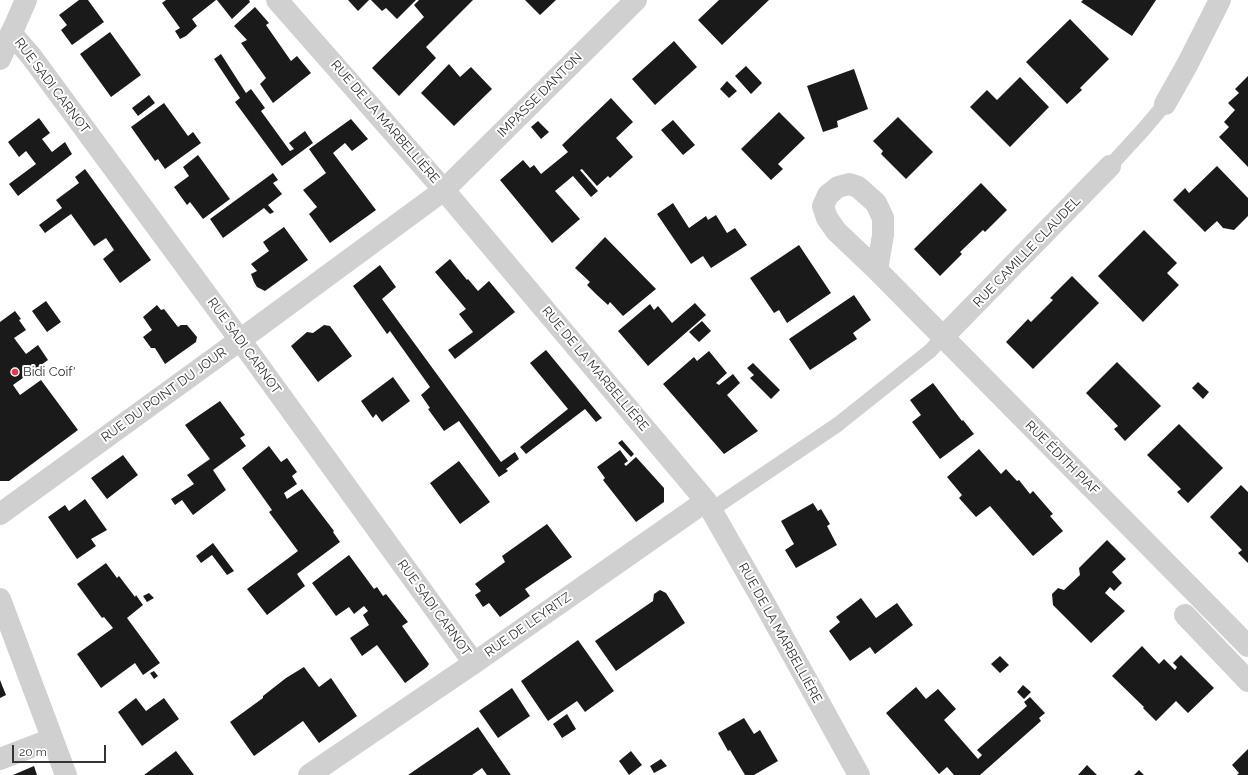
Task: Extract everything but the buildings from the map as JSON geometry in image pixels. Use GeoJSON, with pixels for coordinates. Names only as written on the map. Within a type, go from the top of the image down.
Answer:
{"type":"FeatureCollection","features":[{"type":"Feature","properties":{"kind":"street"},"geometry":{"type":"LineString","coordinates":[[0,59],[26,0]]}},
{"type":"Feature","properties":{"kind":"street","name":"RUE DE LA MARBELLIÈRE"},"geometry":{"type":"LineString","coordinates":[[277,0],[444,190],[708,506],[762,599],[859,775]]}},
{"type":"Feature","properties":{"kind":"street","name":"IMPASSE DANTON"},"geometry":{"type":"LineString","coordinates":[[444,190],[636,0]]}},
{"type":"Feature","properties":{"kind":"street"},"geometry":{"type":"LineString","coordinates":[[1164,104],[1187,65],[1220,0]]}},
{"type":"Feature","properties":{"kind":"street","name":"RUE SADI CARNOT"},"geometry":{"type":"LineString","coordinates":[[11,33],[36,62],[474,662]]}},
{"type":"Feature","properties":{"kind":"street","name":"RUE CAMILLE CLAUDEL"},"geometry":{"type":"LineString","coordinates":[[943,337],[1110,166]]}},
{"type":"Feature","properties":{"kind":"street","name":"RUE DU POINT DU JOUR"},"geometry":{"type":"LineString","coordinates":[[0,514],[444,190]]}},
{"type":"Feature","properties":{"kind":"street","name":"RUE ÉDITH PIAF"},"geometry":{"type":"LineString","coordinates":[[877,270],[1248,646]]}},
{"type":"Feature","properties":{"kind":"street","name":"RUE DE LEYRITZ"},"geometry":{"type":"LineString","coordinates":[[309,775],[474,662],[708,506]]}},
{"type":"Feature","properties":{"kind":"street"},"geometry":{"type":"LineString","coordinates":[[0,599],[66,775]]}},
{"type":"Feature","properties":{"kind":"street"},"geometry":{"type":"LineString","coordinates":[[1185,615],[1248,681]]}},
{"type":"Feature","properties":{"kind":"street"},"geometry":{"type":"LineString","coordinates":[[0,759],[52,739]]}},
{"type":"Feature","properties":{"kind":"lane"},"geometry":{"type":"LineString","coordinates":[[1110,166],[1143,130],[1164,104]]}},
{"type":"Feature","properties":{"kind":"lane"},"geometry":{"type":"LineString","coordinates":[[708,506],[837,425],[930,351],[943,337]]}},
{"type":"Feature","properties":{"kind":"place","name":"Bidi Coif'"},"geometry":{"type":"Point","coordinates":[15,372]}}]}
